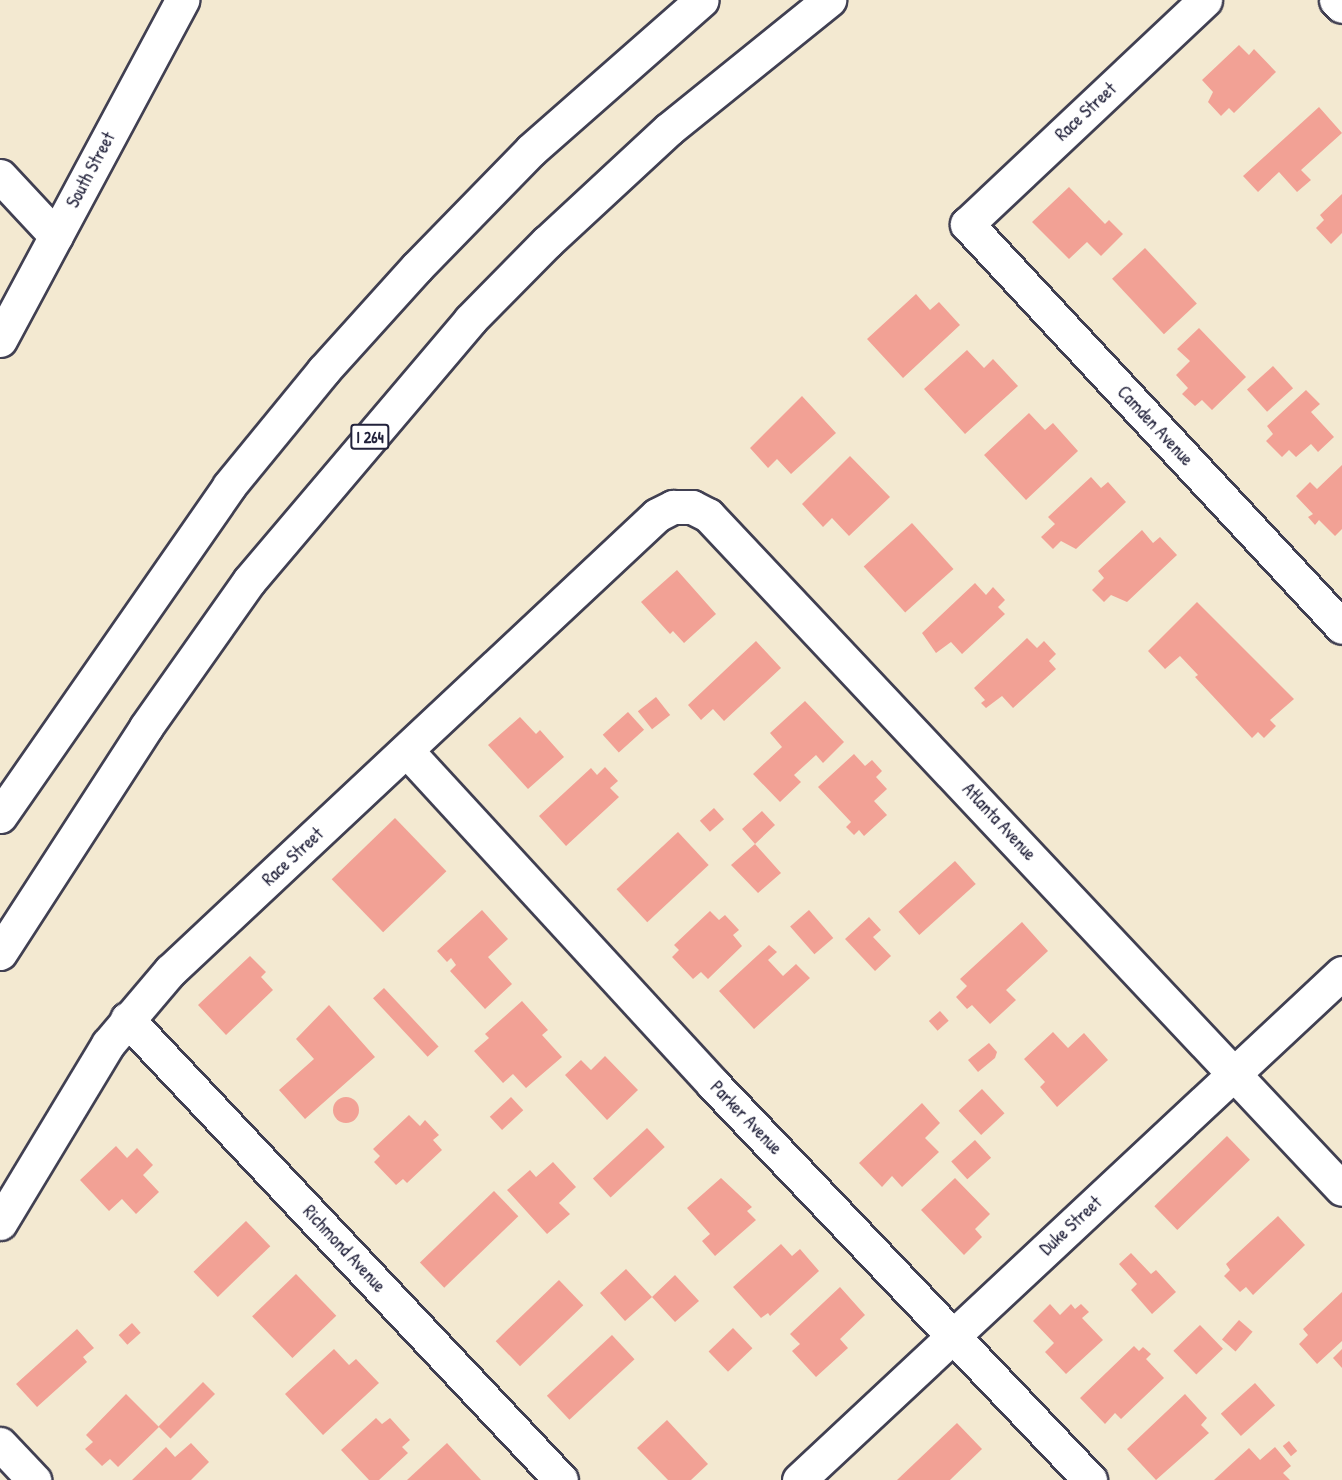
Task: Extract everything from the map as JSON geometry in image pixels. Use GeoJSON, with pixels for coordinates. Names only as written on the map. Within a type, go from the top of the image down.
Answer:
{"type":"FeatureCollection","features":[{"type":"Feature","properties":{"kind":"main road","name":"South Street"},"geometry":{"type":"LineString","coordinates":[[0,340],[182,0]]}},
{"type":"Feature","properties":{"kind":"main road"},"geometry":{"type":"LineString","coordinates":[[0,816],[230,486],[323,371],[417,267],[531,150],[702,0]]}},
{"type":"Feature","properties":{"kind":"main road","name":"I 264"},"geometry":{"type":"LineString","coordinates":[[0,953],[146,727],[249,581],[470,320],[547,242],[669,129],[829,0]]}},
{"type":"Feature","properties":{"kind":"main road","name":"Race Street"},"geometry":{"type":"LineString","coordinates":[[967,224],[1204,0]]}},
{"type":"Feature","properties":{"kind":"main road"},"geometry":{"type":"LineString","coordinates":[[1336,0],[1342,6]]}},
{"type":"Feature","properties":{"kind":"main road"},"geometry":{"type":"LineString","coordinates":[[0,176],[56,236]]}},
{"type":"Feature","properties":{"kind":"main road","name":"Camden Avenue"},"geometry":{"type":"LineString","coordinates":[[967,224],[1342,627]]}},
{"type":"Feature","properties":{"kind":"main road","name":"Atlanta Avenue"},"geometry":{"type":"LineString","coordinates":[[639,533],[657,515],[674,507],[692,507],[708,515],[1342,1189]]}},
{"type":"Feature","properties":{"kind":"main road","name":"Race Street"},"geometry":{"type":"LineString","coordinates":[[0,1223],[108,1044],[170,971],[639,533]]}},
{"type":"Feature","properties":{"kind":"main road","name":"Parker Avenue"},"geometry":{"type":"LineString","coordinates":[[406,751],[713,1084],[955,1335],[1090,1480]]}},
{"type":"Feature","properties":{"kind":"main road","name":"Duke Street"},"geometry":{"type":"LineString","coordinates":[[799,1480],[1342,973]]}},
{"type":"Feature","properties":{"kind":"main road","name":"Richmond Avenue"},"geometry":{"type":"LineString","coordinates":[[127,1019],[561,1480]]}},
{"type":"Feature","properties":{"kind":"main road"},"geometry":{"type":"LineString","coordinates":[[0,1444],[34,1480]]}},
{"type":"Feature","properties":{"kind":"building"},"geometry":{"type":"Polygon","coordinates":[[[1239,45],[1249,55],[1254,49],[1276,72],[1234,113],[1229,108],[1221,116],[1208,102],[1213,92],[1202,80],[1239,45]]]}},
{"type":"Feature","properties":{"kind":"building"},"geometry":{"type":"Polygon","coordinates":[[[1319,107],[1342,133],[1301,170],[1311,180],[1297,192],[1279,172],[1258,192],[1243,176],[1319,107]]]}},
{"type":"Feature","properties":{"kind":"building"},"geometry":{"type":"Polygon","coordinates":[[[1069,187],[1105,224],[1109,220],[1123,234],[1101,256],[1087,242],[1069,259],[1032,222],[1069,187]]]}},
{"type":"Feature","properties":{"kind":"building"},"geometry":{"type":"Polygon","coordinates":[[[1342,194],[1342,233],[1331,244],[1316,228],[1324,220],[1320,215],[1342,194]]]}},
{"type":"Feature","properties":{"kind":"building"},"geometry":{"type":"Polygon","coordinates":[[[1145,248],[1197,304],[1164,334],[1112,279],[1145,248]]]}},
{"type":"Feature","properties":{"kind":"building"},"geometry":{"type":"Polygon","coordinates":[[[916,294],[930,310],[939,302],[960,325],[903,378],[867,339],[916,294]]]}},
{"type":"Feature","properties":{"kind":"building"},"geometry":{"type":"Polygon","coordinates":[[[1199,328],[1246,377],[1212,410],[1202,400],[1195,406],[1182,394],[1188,388],[1176,375],[1190,361],[1177,349],[1199,328]]]}},
{"type":"Feature","properties":{"kind":"building"},"geometry":{"type":"Polygon","coordinates":[[[967,350],[984,368],[993,359],[1018,386],[965,434],[924,389],[967,350]]]}},
{"type":"Feature","properties":{"kind":"building"},"geometry":{"type":"Polygon","coordinates":[[[1273,366],[1293,388],[1267,412],[1247,389],[1273,366]]]}},
{"type":"Feature","properties":{"kind":"building"},"geometry":{"type":"Polygon","coordinates":[[[1306,390],[1320,404],[1311,412],[1334,437],[1318,452],[1311,444],[1296,457],[1289,450],[1282,457],[1266,441],[1273,434],[1267,426],[1306,390]]]}},
{"type":"Feature","properties":{"kind":"building"},"geometry":{"type":"Polygon","coordinates":[[[802,396],[836,433],[791,474],[777,459],[768,468],[750,448],[802,396]]]}},
{"type":"Feature","properties":{"kind":"building"},"geometry":{"type":"Polygon","coordinates":[[[1029,413],[1045,430],[1053,423],[1078,451],[1026,500],[984,455],[1029,413]]]}},
{"type":"Feature","properties":{"kind":"building"},"geometry":{"type":"Polygon","coordinates":[[[850,456],[890,497],[849,536],[832,518],[823,527],[802,504],[850,456]]]}},
{"type":"Feature","properties":{"kind":"building"},"geometry":{"type":"Polygon","coordinates":[[[1342,465],[1342,529],[1335,536],[1319,520],[1315,525],[1308,517],[1313,514],[1296,496],[1310,482],[1317,489],[1342,465]]]}},
{"type":"Feature","properties":{"kind":"building"},"geometry":{"type":"Polygon","coordinates":[[[1091,477],[1101,488],[1108,482],[1126,502],[1076,549],[1061,541],[1053,549],[1041,537],[1055,524],[1048,517],[1091,477]]]}},
{"type":"Feature","properties":{"kind":"building"},"geometry":{"type":"Polygon","coordinates":[[[912,523],[953,569],[905,613],[864,566],[912,523]]]}},
{"type":"Feature","properties":{"kind":"building"},"geometry":{"type":"Polygon","coordinates":[[[1142,530],[1153,543],[1160,537],[1177,555],[1127,602],[1111,595],[1104,602],[1092,590],[1104,578],[1098,571],[1142,530]]]}},
{"type":"Feature","properties":{"kind":"building"},"geometry":{"type":"Polygon","coordinates":[[[677,570],[716,614],[684,643],[673,631],[670,634],[641,602],[677,570]]]}},
{"type":"Feature","properties":{"kind":"building"},"geometry":{"type":"Polygon","coordinates":[[[975,583],[986,595],[993,587],[1005,600],[998,607],[1005,614],[962,654],[951,642],[936,653],[922,633],[975,583]]]}},
{"type":"Feature","properties":{"kind":"building"},"geometry":{"type":"Polygon","coordinates":[[[1197,602],[1294,699],[1270,720],[1276,726],[1264,738],[1258,732],[1252,738],[1195,677],[1198,675],[1180,656],[1165,669],[1148,651],[1197,602]]]}},
{"type":"Feature","properties":{"kind":"building"},"geometry":{"type":"Polygon","coordinates":[[[1027,638],[1037,648],[1044,641],[1056,654],[1049,661],[1056,669],[1013,708],[1002,696],[986,708],[981,703],[985,700],[974,688],[1027,638]]]}},
{"type":"Feature","properties":{"kind":"building"},"geometry":{"type":"Polygon","coordinates":[[[756,641],[781,668],[724,721],[713,709],[701,720],[688,705],[756,641]]]}},
{"type":"Feature","properties":{"kind":"building"},"geometry":{"type":"Polygon","coordinates":[[[656,697],[670,715],[652,729],[638,711],[656,697]]]}},
{"type":"Feature","properties":{"kind":"building"},"geometry":{"type":"Polygon","coordinates":[[[805,701],[844,742],[823,763],[816,755],[794,775],[801,782],[780,802],[753,774],[782,747],[770,733],[805,701]]]}},
{"type":"Feature","properties":{"kind":"building"},"geometry":{"type":"Polygon","coordinates":[[[628,712],[644,730],[619,753],[603,735],[628,712]]]}},
{"type":"Feature","properties":{"kind":"building"},"geometry":{"type":"Polygon","coordinates":[[[520,717],[536,734],[540,730],[564,757],[528,789],[488,745],[520,717]]]}},
{"type":"Feature","properties":{"kind":"building"},"geometry":{"type":"Polygon","coordinates":[[[854,754],[865,766],[872,760],[882,771],[876,777],[887,789],[874,801],[887,815],[864,836],[859,830],[854,835],[846,827],[851,822],[818,787],[854,754]]]}},
{"type":"Feature","properties":{"kind":"building"},"geometry":{"type":"Polygon","coordinates":[[[605,767],[618,781],[610,788],[619,797],[566,846],[539,816],[591,768],[597,775],[605,767]]]}},
{"type":"Feature","properties":{"kind":"building"},"geometry":{"type":"Polygon","coordinates":[[[714,808],[724,819],[710,832],[700,821],[714,808]]]}},
{"type":"Feature","properties":{"kind":"building"},"geometry":{"type":"Polygon","coordinates":[[[762,811],[775,825],[755,844],[742,829],[762,811]]]}},
{"type":"Feature","properties":{"kind":"building"},"geometry":{"type":"Polygon","coordinates":[[[395,818],[446,871],[383,932],[332,879],[395,818]]]}},
{"type":"Feature","properties":{"kind":"building"},"geometry":{"type":"Polygon","coordinates":[[[678,832],[709,865],[647,922],[617,889],[678,832]]]}},
{"type":"Feature","properties":{"kind":"building"},"geometry":{"type":"Polygon","coordinates":[[[755,844],[781,873],[758,893],[731,865],[755,844]]]}},
{"type":"Feature","properties":{"kind":"building"},"geometry":{"type":"Polygon","coordinates":[[[955,861],[976,884],[919,935],[899,912],[955,861]]]}},
{"type":"Feature","properties":{"kind":"building"},"geometry":{"type":"Polygon","coordinates":[[[482,910],[508,939],[488,957],[512,984],[485,1009],[450,971],[456,965],[451,958],[447,962],[437,951],[482,910]]]}},
{"type":"Feature","properties":{"kind":"building"},"geometry":{"type":"Polygon","coordinates":[[[809,910],[833,938],[814,954],[790,926],[809,910]]]}},
{"type":"Feature","properties":{"kind":"building"},"geometry":{"type":"Polygon","coordinates":[[[710,911],[719,920],[725,915],[739,930],[733,935],[742,946],[708,979],[701,972],[693,979],[672,957],[679,950],[674,945],[710,911]]]}},
{"type":"Feature","properties":{"kind":"building"},"geometry":{"type":"Polygon","coordinates":[[[869,917],[881,930],[873,937],[891,956],[875,971],[845,939],[869,917]]]}},
{"type":"Feature","properties":{"kind":"building"},"geometry":{"type":"Polygon","coordinates":[[[1022,922],[1048,951],[1006,990],[1016,1000],[990,1024],[972,1005],[967,1009],[956,997],[967,986],[960,979],[1022,922]]]}},
{"type":"Feature","properties":{"kind":"building"},"geometry":{"type":"Polygon","coordinates":[[[769,945],[777,952],[768,960],[783,976],[796,964],[810,978],[754,1029],[719,991],[769,945]]]}},
{"type":"Feature","properties":{"kind":"building"},"geometry":{"type":"Polygon","coordinates":[[[250,956],[266,972],[261,977],[273,990],[226,1035],[198,1005],[250,956]]]}},
{"type":"Feature","properties":{"kind":"building"},"geometry":{"type":"Polygon","coordinates":[[[384,988],[439,1047],[428,1057],[373,998],[384,988]]]}},
{"type":"Feature","properties":{"kind":"building"},"geometry":{"type":"Polygon","coordinates":[[[522,1001],[548,1030],[542,1035],[562,1057],[526,1088],[513,1074],[503,1083],[474,1051],[489,1038],[485,1034],[522,1001]]]}},
{"type":"Feature","properties":{"kind":"building"},"geometry":{"type":"Polygon","coordinates":[[[329,1005],[375,1057],[305,1119],[279,1090],[314,1059],[296,1039],[329,1005]]]}},
{"type":"Feature","properties":{"kind":"building"},"geometry":{"type":"Polygon","coordinates":[[[940,1011],[949,1021],[938,1031],[929,1021],[940,1011]]]}},
{"type":"Feature","properties":{"kind":"building"},"geometry":{"type":"Polygon","coordinates":[[[1053,1032],[1068,1048],[1084,1033],[1108,1060],[1057,1107],[1040,1087],[1045,1082],[1024,1059],[1053,1032]]]}},
{"type":"Feature","properties":{"kind":"building"},"geometry":{"type":"Polygon","coordinates":[[[989,1043],[997,1052],[995,1058],[978,1072],[968,1060],[989,1043]]]}},
{"type":"Feature","properties":{"kind":"building"},"geometry":{"type":"Polygon","coordinates":[[[605,1056],[638,1090],[607,1120],[565,1075],[581,1060],[591,1070],[605,1056]]]}},
{"type":"Feature","properties":{"kind":"building"},"geometry":{"type":"Polygon","coordinates":[[[982,1089],[1005,1113],[981,1135],[959,1111],[982,1089]]]}},
{"type":"Feature","properties":{"kind":"building"},"geometry":{"type":"Polygon","coordinates":[[[346,1097],[355,1101],[359,1110],[355,1119],[346,1123],[337,1119],[333,1110],[337,1101],[346,1097]]]}},
{"type":"Feature","properties":{"kind":"building"},"geometry":{"type":"Polygon","coordinates":[[[511,1097],[523,1110],[502,1130],[490,1117],[511,1097]]]}},
{"type":"Feature","properties":{"kind":"building"},"geometry":{"type":"Polygon","coordinates":[[[922,1103],[940,1123],[925,1138],[939,1152],[902,1187],[892,1176],[882,1187],[859,1163],[922,1103]]]}},
{"type":"Feature","properties":{"kind":"building"},"geometry":{"type":"Polygon","coordinates":[[[409,1115],[420,1126],[425,1120],[439,1135],[433,1140],[442,1150],[407,1183],[403,1179],[396,1185],[374,1162],[380,1156],[373,1149],[409,1115]]]}},
{"type":"Feature","properties":{"kind":"building"},"geometry":{"type":"Polygon","coordinates":[[[647,1128],[665,1147],[611,1197],[593,1178],[647,1128]]]}},
{"type":"Feature","properties":{"kind":"building"},"geometry":{"type":"Polygon","coordinates":[[[1227,1136],[1250,1160],[1177,1230],[1154,1206],[1227,1136]]]}},
{"type":"Feature","properties":{"kind":"building"},"geometry":{"type":"Polygon","coordinates":[[[975,1140],[991,1158],[967,1179],[951,1161],[975,1140]]]}},
{"type":"Feature","properties":{"kind":"building"},"geometry":{"type":"Polygon","coordinates":[[[116,1146],[127,1158],[137,1148],[153,1165],[143,1175],[159,1192],[136,1214],[122,1199],[109,1211],[80,1180],[116,1146]]]}},
{"type":"Feature","properties":{"kind":"building"},"geometry":{"type":"Polygon","coordinates":[[[553,1162],[576,1187],[559,1203],[570,1214],[547,1234],[507,1190],[530,1170],[536,1177],[553,1162]]]}},
{"type":"Feature","properties":{"kind":"building"},"geometry":{"type":"Polygon","coordinates":[[[721,1178],[752,1207],[747,1211],[756,1220],[715,1256],[702,1241],[710,1234],[687,1208],[721,1178]]]}},
{"type":"Feature","properties":{"kind":"building"},"geometry":{"type":"Polygon","coordinates":[[[955,1178],[990,1214],[975,1229],[982,1237],[964,1255],[921,1210],[955,1178]]]}},
{"type":"Feature","properties":{"kind":"building"},"geometry":{"type":"Polygon","coordinates":[[[494,1191],[518,1216],[444,1288],[420,1263],[494,1191]]]}},
{"type":"Feature","properties":{"kind":"building"},"geometry":{"type":"Polygon","coordinates":[[[1278,1216],[1305,1245],[1253,1295],[1246,1287],[1240,1292],[1224,1276],[1230,1270],[1226,1264],[1278,1216]]]}},
{"type":"Feature","properties":{"kind":"building"},"geometry":{"type":"Polygon","coordinates":[[[246,1221],[270,1246],[218,1297],[193,1272],[246,1221]]]}},
{"type":"Feature","properties":{"kind":"building"},"geometry":{"type":"Polygon","coordinates":[[[781,1244],[792,1256],[800,1249],[819,1271],[770,1316],[768,1313],[761,1318],[733,1287],[781,1244]]]}},
{"type":"Feature","properties":{"kind":"building"},"geometry":{"type":"Polygon","coordinates":[[[1131,1253],[1151,1274],[1156,1270],[1176,1292],[1152,1314],[1131,1290],[1137,1284],[1119,1264],[1131,1253]]]}},
{"type":"Feature","properties":{"kind":"building"},"geometry":{"type":"Polygon","coordinates":[[[626,1269],[652,1297],[625,1321],[600,1293],[626,1269]]]}},
{"type":"Feature","properties":{"kind":"building"},"geometry":{"type":"Polygon","coordinates":[[[296,1274],[336,1316],[292,1358],[252,1316],[296,1274]]]}},
{"type":"Feature","properties":{"kind":"building"},"geometry":{"type":"Polygon","coordinates":[[[675,1275],[699,1301],[675,1322],[652,1297],[675,1275]]]}},
{"type":"Feature","properties":{"kind":"building"},"geometry":{"type":"Polygon","coordinates":[[[559,1280],[583,1305],[520,1366],[496,1341],[559,1280]]]}},
{"type":"Feature","properties":{"kind":"building"},"geometry":{"type":"Polygon","coordinates":[[[840,1287],[865,1315],[840,1339],[848,1348],[816,1377],[792,1351],[800,1344],[790,1334],[840,1287]]]}},
{"type":"Feature","properties":{"kind":"building"},"geometry":{"type":"Polygon","coordinates":[[[1342,1292],[1342,1341],[1317,1364],[1299,1344],[1308,1335],[1303,1329],[1342,1292]]]}},
{"type":"Feature","properties":{"kind":"building"},"geometry":{"type":"Polygon","coordinates":[[[1050,1304],[1060,1315],[1071,1304],[1075,1309],[1081,1304],[1089,1312],[1082,1318],[1103,1340],[1066,1374],[1045,1352],[1054,1343],[1033,1321],[1050,1304]]]}},
{"type":"Feature","properties":{"kind":"building"},"geometry":{"type":"Polygon","coordinates":[[[1239,1320],[1253,1332],[1236,1351],[1222,1340],[1239,1320]]]}},
{"type":"Feature","properties":{"kind":"building"},"geometry":{"type":"Polygon","coordinates":[[[132,1323],[141,1333],[127,1345],[119,1335],[132,1323]]]}},
{"type":"Feature","properties":{"kind":"building"},"geometry":{"type":"Polygon","coordinates":[[[1200,1325],[1223,1349],[1196,1374],[1173,1351],[1200,1325]]]}},
{"type":"Feature","properties":{"kind":"building"},"geometry":{"type":"Polygon","coordinates":[[[733,1328],[752,1348],[728,1372],[709,1352],[733,1328]]]}},
{"type":"Feature","properties":{"kind":"building"},"geometry":{"type":"Polygon","coordinates":[[[77,1329],[94,1348],[83,1357],[87,1362],[37,1407],[16,1384],[77,1329]]]}},
{"type":"Feature","properties":{"kind":"building"},"geometry":{"type":"Polygon","coordinates":[[[612,1335],[635,1359],[569,1420],[547,1396],[612,1335]]]}},
{"type":"Feature","properties":{"kind":"building"},"geometry":{"type":"Polygon","coordinates":[[[1134,1346],[1139,1351],[1143,1347],[1151,1354],[1146,1359],[1164,1378],[1121,1419],[1115,1413],[1105,1424],[1080,1398],[1134,1346]]]}},
{"type":"Feature","properties":{"kind":"building"},"geometry":{"type":"Polygon","coordinates":[[[334,1349],[349,1365],[356,1359],[379,1383],[323,1435],[285,1394],[334,1349]]]}},
{"type":"Feature","properties":{"kind":"building"},"geometry":{"type":"Polygon","coordinates":[[[1342,1349],[1342,1368],[1333,1358],[1342,1349]]]}},
{"type":"Feature","properties":{"kind":"building"},"geometry":{"type":"Polygon","coordinates":[[[203,1382],[215,1394],[170,1439],[158,1427],[203,1382]]]}},
{"type":"Feature","properties":{"kind":"building"},"geometry":{"type":"Polygon","coordinates":[[[1255,1383],[1275,1405],[1241,1436],[1221,1414],[1255,1383]]]}},
{"type":"Feature","properties":{"kind":"building"},"geometry":{"type":"Polygon","coordinates":[[[126,1394],[159,1427],[118,1467],[110,1459],[102,1466],[85,1449],[93,1442],[86,1435],[126,1394]]]}},
{"type":"Feature","properties":{"kind":"building"},"geometry":{"type":"Polygon","coordinates":[[[1185,1394],[1207,1418],[1201,1425],[1209,1433],[1156,1480],[1127,1449],[1185,1394]]]}},
{"type":"Feature","properties":{"kind":"building"},"geometry":{"type":"Polygon","coordinates":[[[376,1418],[382,1424],[390,1418],[410,1440],[402,1447],[408,1453],[379,1480],[369,1480],[341,1450],[376,1418]]]}},
{"type":"Feature","properties":{"kind":"building"},"geometry":{"type":"Polygon","coordinates":[[[667,1420],[708,1464],[691,1480],[668,1480],[637,1448],[667,1420]]]}},
{"type":"Feature","properties":{"kind":"building"},"geometry":{"type":"Polygon","coordinates":[[[957,1423],[982,1449],[950,1480],[897,1480],[957,1423]]]}},
{"type":"Feature","properties":{"kind":"building"},"geometry":{"type":"Polygon","coordinates":[[[1289,1441],[1297,1451],[1291,1456],[1283,1446],[1289,1441]]]}},
{"type":"Feature","properties":{"kind":"building"},"geometry":{"type":"Polygon","coordinates":[[[191,1443],[209,1462],[191,1480],[132,1480],[166,1447],[175,1457],[191,1443]]]}},
{"type":"Feature","properties":{"kind":"building"},"geometry":{"type":"Polygon","coordinates":[[[447,1443],[481,1480],[407,1480],[447,1443]]]}},
{"type":"Feature","properties":{"kind":"building"},"geometry":{"type":"Polygon","coordinates":[[[1275,1447],[1291,1466],[1283,1473],[1290,1480],[1214,1480],[1249,1448],[1260,1460],[1275,1447]]]}}]}
